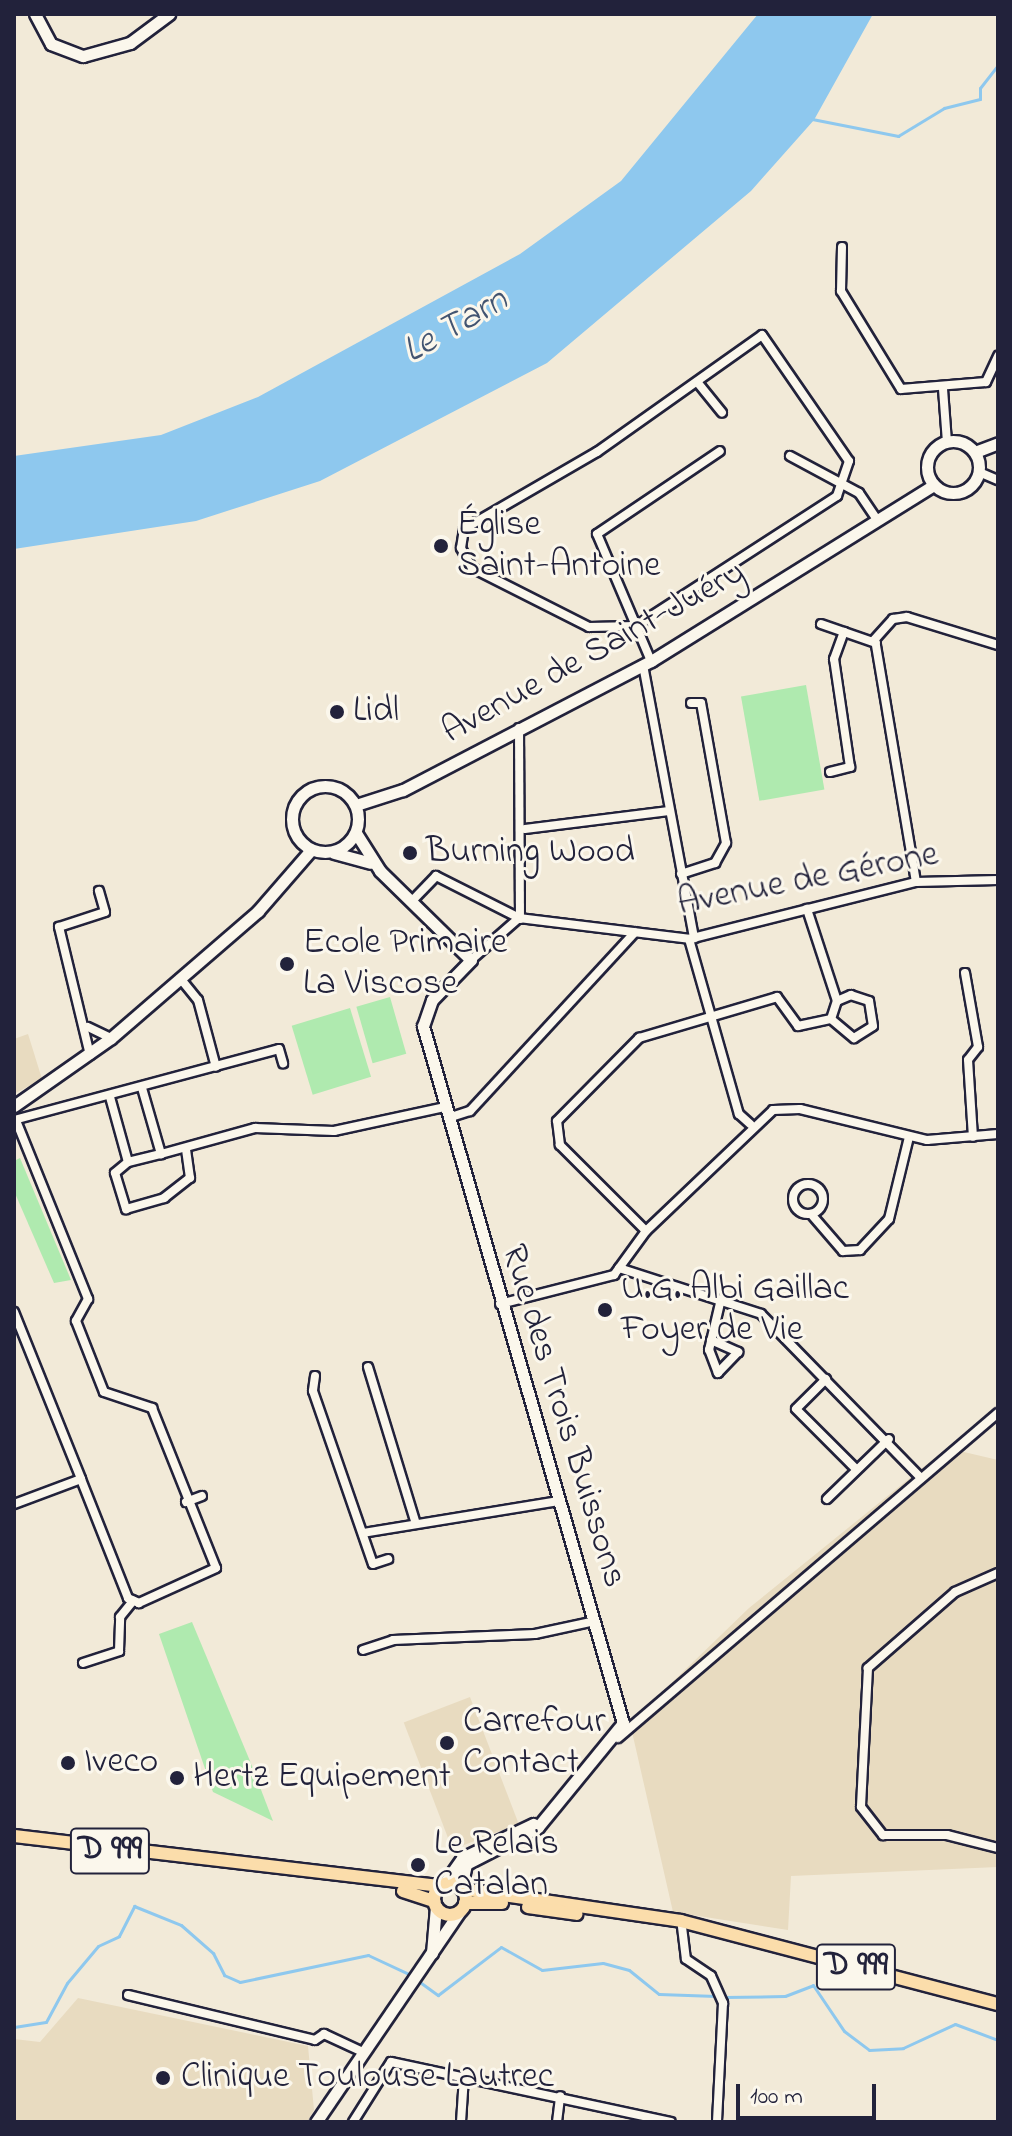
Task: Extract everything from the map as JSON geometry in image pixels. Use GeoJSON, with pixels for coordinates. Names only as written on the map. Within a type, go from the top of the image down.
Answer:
{"type":"FeatureCollection","features":[{"type":"Feature","properties":{"kind":"main road","name":"D 999"},"geometry":{"type":"LineString","coordinates":[[14,1836],[206,1862],[443,1885]]}},
{"type":"Feature","properties":{"kind":"main road","name":"D 999"},"geometry":{"type":"LineString","coordinates":[[206,1862],[435,1903]]}},
{"type":"Feature","properties":{"kind":"main road"},"geometry":{"type":"LineString","coordinates":[[443,1885],[462,1888],[462,1907],[435,1903],[443,1885]]}},
{"type":"Feature","properties":{"kind":"main road","name":"D 999"},"geometry":{"type":"LineString","coordinates":[[462,1888],[714,1930],[998,2004]]}},
{"type":"Feature","properties":{"kind":"main road","name":"D 999"},"geometry":{"type":"LineString","coordinates":[[462,1907],[714,1930]]}},
{"type":"Feature","properties":{"kind":"street"},"geometry":{"type":"LineString","coordinates":[[35,14],[51,44],[83,56],[130,43],[169,14]]}},
{"type":"Feature","properties":{"kind":"street"},"geometry":{"type":"LineString","coordinates":[[842,247],[841,291],[901,389],[943,389],[986,382],[998,356]]}},
{"type":"Feature","properties":{"kind":"street"},"geometry":{"type":"LineString","coordinates":[[762,335],[849,461],[843,485],[837,496],[636,626],[589,627],[488,581],[472,568],[459,534],[698,383],[762,335]]}},
{"type":"Feature","properties":{"kind":"street"},"geometry":{"type":"LineString","coordinates":[[698,383],[722,413]]}},
{"type":"Feature","properties":{"kind":"street"},"geometry":{"type":"LineString","coordinates":[[943,389],[947,442]]}},
{"type":"Feature","properties":{"kind":"street"},"geometry":{"type":"LineString","coordinates":[[947,442],[975,452],[998,443]]}},
{"type":"Feature","properties":{"kind":"street"},"geometry":{"type":"LineString","coordinates":[[947,442],[928,459],[934,485],[964,491],[979,472],[975,452]]}},
{"type":"Feature","properties":{"kind":"street"},"geometry":{"type":"LineString","coordinates":[[720,451],[597,534],[636,626],[647,663],[669,811],[708,1016],[739,1114],[750,1124]]}},
{"type":"Feature","properties":{"kind":"street"},"geometry":{"type":"LineString","coordinates":[[790,456],[859,493],[877,520]]}},
{"type":"Feature","properties":{"kind":"street"},"geometry":{"type":"LineString","coordinates":[[979,472],[998,480]]}},
{"type":"Feature","properties":{"kind":"street","name":"Avenue de Saint-Juéry"},"geometry":{"type":"LineString","coordinates":[[356,805],[386,798],[647,663],[934,485]]}},
{"type":"Feature","properties":{"kind":"street"},"geometry":{"type":"LineString","coordinates":[[916,882],[876,643],[880,628],[907,617],[998,645]]}},
{"type":"Feature","properties":{"kind":"street"},"geometry":{"type":"LineString","coordinates":[[821,624],[876,643]]}},
{"type":"Feature","properties":{"kind":"street"},"geometry":{"type":"LineString","coordinates":[[830,772],[850,767],[834,659],[844,632]]}},
{"type":"Feature","properties":{"kind":"street"},"geometry":{"type":"LineString","coordinates":[[681,874],[715,863],[726,843],[701,703],[691,703]]}},
{"type":"Feature","properties":{"kind":"street"},"geometry":{"type":"LineString","coordinates":[[380,871],[356,833],[356,805],[327,786],[301,796],[292,826],[311,850],[362,856],[471,960],[519,918],[525,829],[519,727]]}},
{"type":"Feature","properties":{"kind":"street"},"geometry":{"type":"LineString","coordinates":[[525,829],[669,811]]}},
{"type":"Feature","properties":{"kind":"street"},"geometry":{"type":"LineString","coordinates":[[330,853],[356,833]]}},
{"type":"Feature","properties":{"kind":"street"},"geometry":{"type":"LineString","coordinates":[[14,1106],[90,1056],[111,1038],[285,885],[311,850]]}},
{"type":"Feature","properties":{"kind":"street","name":"Avenue de Gérone"},"geometry":{"type":"LineString","coordinates":[[411,902],[436,876],[519,918],[692,939],[916,882],[998,880]]}},
{"type":"Feature","properties":{"kind":"street"},"geometry":{"type":"LineString","coordinates":[[90,1056],[88,1027],[59,927],[105,912],[99,891]]}},
{"type":"Feature","properties":{"kind":"street"},"geometry":{"type":"LineString","coordinates":[[807,909],[837,1001],[831,1019]]}},
{"type":"Feature","properties":{"kind":"street"},"geometry":{"type":"LineString","coordinates":[[186,1148],[190,1178],[164,1198],[131,1209],[123,1207],[115,1173],[128,1162],[255,1128],[287,1132],[334,1131],[470,1111],[635,932]]}},
{"type":"Feature","properties":{"kind":"street","name":"Rue des Trois Buissons"},"geometry":{"type":"LineString","coordinates":[[471,960],[424,1012],[446,1113],[623,1723]]}},
{"type":"Feature","properties":{"kind":"street"},"geometry":{"type":"LineString","coordinates":[[965,973],[978,1047],[968,1060],[973,1137]]}},
{"type":"Feature","properties":{"kind":"street"},"geometry":{"type":"LineString","coordinates":[[180,978],[198,1000],[216,1067]]}},
{"type":"Feature","properties":{"kind":"street"},"geometry":{"type":"LineString","coordinates":[[831,1019],[854,1038],[873,1026],[869,1001],[851,995],[837,1001]]}},
{"type":"Feature","properties":{"kind":"street"},"geometry":{"type":"LineString","coordinates":[[646,1231],[556,1137],[557,1121],[639,1038],[777,997],[798,1026],[831,1019]]}},
{"type":"Feature","properties":{"kind":"street"},"geometry":{"type":"LineString","coordinates":[[88,1027],[111,1038]]}},
{"type":"Feature","properties":{"kind":"street"},"geometry":{"type":"LineString","coordinates":[[83,1663],[119,1651],[120,1617],[133,1601],[216,1568],[186,1502],[152,1408],[104,1392],[76,1321],[88,1299],[16,1121],[279,1049],[283,1063]]}},
{"type":"Feature","properties":{"kind":"street"},"geometry":{"type":"LineString","coordinates":[[142,1088],[161,1154]]}},
{"type":"Feature","properties":{"kind":"street"},"geometry":{"type":"LineString","coordinates":[[110,1097],[128,1162]]}},
{"type":"Feature","properties":{"kind":"street"},"geometry":{"type":"LineString","coordinates":[[619,1268],[646,1231],[750,1124],[773,1110],[800,1109],[909,1137],[998,1134]]}},
{"type":"Feature","properties":{"kind":"street"},"geometry":{"type":"LineString","coordinates":[[811,1214],[843,1251],[860,1250],[889,1219],[909,1137]]}},
{"type":"Feature","properties":{"kind":"street"},"geometry":{"type":"LineString","coordinates":[[500,1304],[619,1268],[761,1314],[889,1439],[920,1477]]}},
{"type":"Feature","properties":{"kind":"street"},"geometry":{"type":"LineString","coordinates":[[711,1340],[721,1299]]}},
{"type":"Feature","properties":{"kind":"street"},"geometry":{"type":"LineString","coordinates":[[14,1312],[108,1549],[133,1601]]}},
{"type":"Feature","properties":{"kind":"street"},"geometry":{"type":"LineString","coordinates":[[368,1367],[416,1524]]}},
{"type":"Feature","properties":{"kind":"street"},"geometry":{"type":"LineString","coordinates":[[315,1376],[313,1391],[373,1564],[388,1559]]}},
{"type":"Feature","properties":{"kind":"street"},"geometry":{"type":"LineString","coordinates":[[826,1379],[796,1409],[856,1469]]}},
{"type":"Feature","properties":{"kind":"street"},"geometry":{"type":"LineString","coordinates":[[462,1888],[466,1864],[522,1839],[618,1738],[998,1413]]}},
{"type":"Feature","properties":{"kind":"street"},"geometry":{"type":"LineString","coordinates":[[827,1499],[889,1439]]}},
{"type":"Feature","properties":{"kind":"street"},"geometry":{"type":"LineString","coordinates":[[14,1504],[81,1479]]}},
{"type":"Feature","properties":{"kind":"street"},"geometry":{"type":"LineString","coordinates":[[186,1502],[202,1496]]}},
{"type":"Feature","properties":{"kind":"street"},"geometry":{"type":"LineString","coordinates":[[363,1533],[559,1501]]}},
{"type":"Feature","properties":{"kind":"street"},"geometry":{"type":"LineString","coordinates":[[998,1573],[955,1592],[868,1668],[861,1807],[883,1835],[947,1835],[998,1848]]}},
{"type":"Feature","properties":{"kind":"street"},"geometry":{"type":"LineString","coordinates":[[363,1650],[393,1640],[535,1634],[595,1621]]}},
{"type":"Feature","properties":{"kind":"street"},"geometry":{"type":"LineString","coordinates":[[618,1738],[623,1723],[643,1717]]}},
{"type":"Feature","properties":{"kind":"street"},"geometry":{"type":"LineString","coordinates":[[443,1885],[462,1858],[550,1812]]}},
{"type":"Feature","properties":{"kind":"street"},"geometry":{"type":"LineString","coordinates":[[431,1959],[435,1903]]}},
{"type":"Feature","properties":{"kind":"street"},"geometry":{"type":"LineString","coordinates":[[316,2122],[417,1980],[462,1907]]}},
{"type":"Feature","properties":{"kind":"street"},"geometry":{"type":"LineString","coordinates":[[682,1927],[686,1959],[719,1988],[723,2003],[717,2122]]}},
{"type":"Feature","properties":{"kind":"street"},"geometry":{"type":"LineString","coordinates":[[128,1995],[315,2040],[324,2034],[363,2052]]}},
{"type":"Feature","properties":{"kind":"street"},"geometry":{"type":"LineString","coordinates":[[353,2122],[391,2062],[671,2122]]}},
{"type":"Feature","properties":{"kind":"street"},"geometry":{"type":"LineString","coordinates":[[461,2122],[464,2077]]}},
{"type":"Feature","properties":{"kind":"street"},"geometry":{"type":"LineString","coordinates":[[557,2122],[560,2096]]}},
{"type":"Feature","properties":{"kind":"shaded area"},"geometry":{"type":"Polygon","coordinates":[[[28,1034],[42,1079],[14,1094],[14,1039],[28,1034]]]}},
{"type":"Feature","properties":{"kind":"shaded area"},"geometry":{"type":"Polygon","coordinates":[[[947,1448],[998,1460],[998,1867],[791,1876],[788,1930],[673,1912],[630,1723],[749,1608],[947,1448]]]}},
{"type":"Feature","properties":{"kind":"shaded area"},"geometry":{"type":"Polygon","coordinates":[[[470,1697],[519,1824],[452,1849],[404,1722],[470,1697]]]}},
{"type":"Feature","properties":{"kind":"shaded area","name":"Clinique Toulouse Lautrec"},"geometry":{"type":"Polygon","coordinates":[[[78,1998],[308,2046],[314,2110],[307,2122],[14,2122],[14,2039],[40,2042],[78,1998]]]}},
{"type":"Feature","properties":{"kind":"green space"},"geometry":{"type":"Polygon","coordinates":[[[806,685],[824,789],[759,801],[741,696],[806,685]]]}},
{"type":"Feature","properties":{"kind":"green space"},"geometry":{"type":"Polygon","coordinates":[[[390,997],[406,1054],[373,1063],[356,1007],[390,997]]]}},
{"type":"Feature","properties":{"kind":"green space"},"geometry":{"type":"Polygon","coordinates":[[[350,1008],[371,1077],[313,1095],[292,1026],[350,1008]]]}},
{"type":"Feature","properties":{"kind":"green space"},"geometry":{"type":"Polygon","coordinates":[[[20,1158],[71,1280],[54,1283],[14,1191],[14,1161],[20,1158]]]}},
{"type":"Feature","properties":{"kind":"green space"},"geometry":{"type":"Polygon","coordinates":[[[192,1622],[273,1821],[213,1792],[159,1634],[192,1622]]]}},
{"type":"Feature","properties":{"kind":"water","name":"Le Tarn"},"geometry":{"type":"Polygon","coordinates":[[[758,14],[873,14],[814,120],[751,191],[547,363],[320,481],[196,521],[14,549],[14,456],[161,435],[258,397],[520,254],[621,181],[758,14]]]}},
{"type":"Feature","properties":{"kind":"waterway"},"geometry":{"type":"LineString","coordinates":[[812,119],[898,136],[944,108],[980,99],[980,88],[998,65]]}},
{"type":"Feature","properties":{"kind":"waterway"},"geometry":{"type":"LineString","coordinates":[[14,2027],[46,2022],[67,1983],[98,1946],[119,1936],[134,1906],[181,1925],[213,1953],[224,1975],[240,1982],[368,1955],[411,1975]]}},
{"type":"Feature","properties":{"kind":"waterway"},"geometry":{"type":"LineString","coordinates":[[417,1980],[438,1995],[501,1947],[542,1970],[603,1963],[629,1970],[659,1994],[716,1996]]}},
{"type":"Feature","properties":{"kind":"waterway"},"geometry":{"type":"LineString","coordinates":[[724,1997],[785,1996],[813,1985],[844,2031],[869,2050],[903,2048],[955,2024],[998,2040]]}},
{"type":"Feature","properties":{"kind":"place","name":"Église Saint-Antoine"},"geometry":{"type":"Point","coordinates":[441,546]}},
{"type":"Feature","properties":{"kind":"place","name":"Lidl"},"geometry":{"type":"Point","coordinates":[337,712]}},
{"type":"Feature","properties":{"kind":"place","name":"Burning Wood"},"geometry":{"type":"Point","coordinates":[410,853]}},
{"type":"Feature","properties":{"kind":"place","name":"Ecole Primaire La Viscose"},"geometry":{"type":"Point","coordinates":[287,964]}},
{"type":"Feature","properties":{"kind":"place","name":"U.G. Albi Gaillac Foyer de Vie"},"geometry":{"type":"Point","coordinates":[605,1310]}},
{"type":"Feature","properties":{"kind":"place","name":"Carrefour Contact"},"geometry":{"type":"Point","coordinates":[447,1743]}},
{"type":"Feature","properties":{"kind":"place","name":"Iveco"},"geometry":{"type":"Point","coordinates":[68,1763]}},
{"type":"Feature","properties":{"kind":"place","name":"Hertz Equipement"},"geometry":{"type":"Point","coordinates":[177,1778]}},
{"type":"Feature","properties":{"kind":"place","name":"Le Relais Catalan"},"geometry":{"type":"Point","coordinates":[418,1865]}},
{"type":"Feature","properties":{"kind":"place","name":"Clinique Toulouse Lautrec"},"geometry":{"type":"Point","coordinates":[163,2078]}}]}
